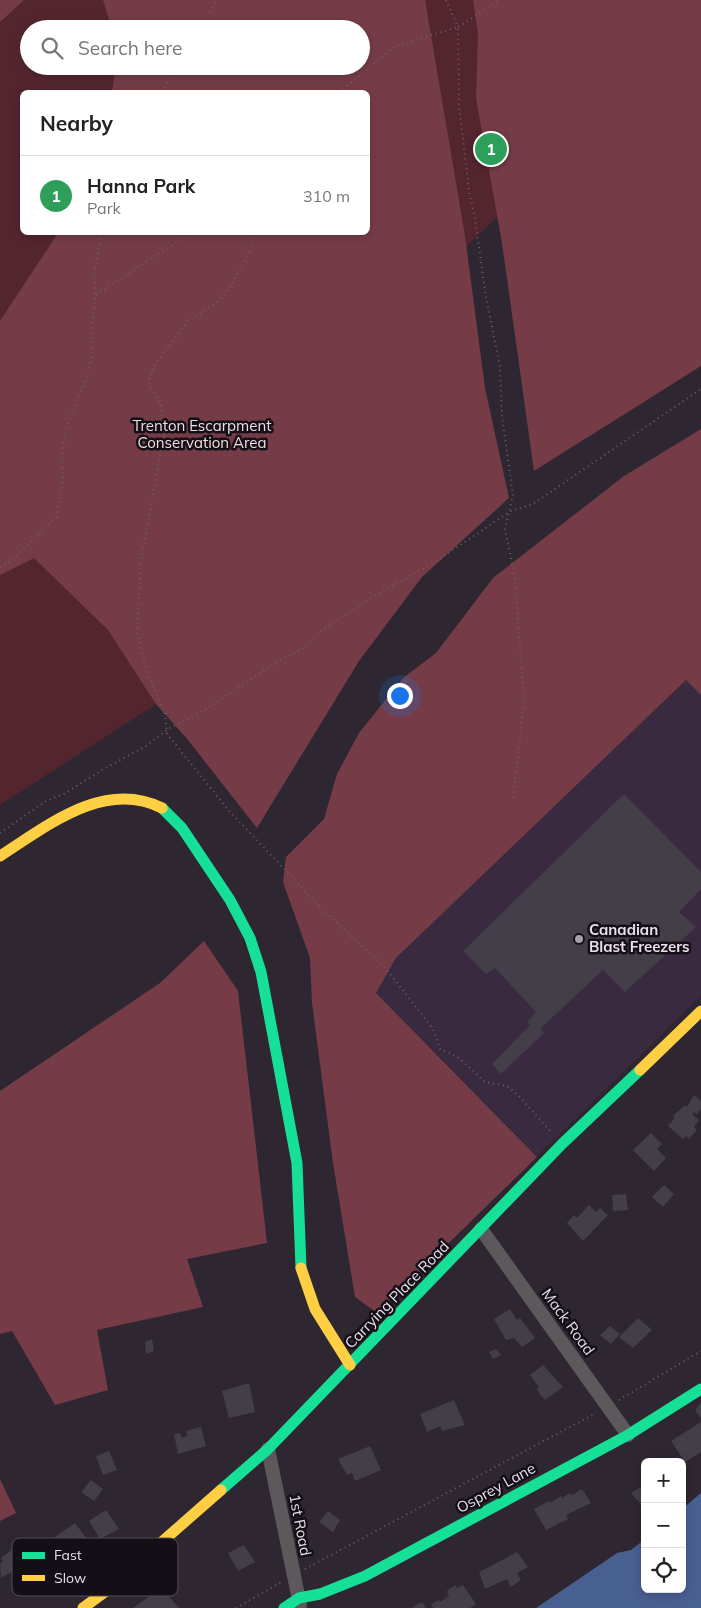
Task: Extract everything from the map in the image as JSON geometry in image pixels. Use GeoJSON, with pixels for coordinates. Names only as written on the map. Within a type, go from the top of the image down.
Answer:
{"type":"FeatureCollection","features":[{"type":"Feature","properties":{"kind":"street"},"geometry":{"type":"LineString","coordinates":[[0,856],[73,813],[95,802],[104,800],[120,798],[144,801],[166,810],[183,826],[243,922],[262,977],[297,1155],[300,1199],[298,1253],[302,1271],[312,1305],[321,1323],[350,1365]]}},
{"type":"Feature","properties":{"kind":"street","name":"Carrying Place Road"},"geometry":{"type":"LineString","coordinates":[[166,1538],[268,1449],[562,1144],[701,1011]]}},
{"type":"Feature","properties":{"kind":"street","name":"Mack Road"},"geometry":{"type":"LineString","coordinates":[[481,1229],[628,1435]]}},
{"type":"Feature","properties":{"kind":"street","name":"Osprey Lane"},"geometry":{"type":"LineString","coordinates":[[300,1603],[365,1576],[628,1435],[701,1388]]}},
{"type":"Feature","properties":{"kind":"street","name":"1st Road"},"geometry":{"type":"LineString","coordinates":[[268,1449],[300,1603]]}},
{"type":"Feature","properties":{"kind":"street","name":"Carrying Place Road"},"geometry":{"type":"LineString","coordinates":[[83,1608],[99,1596]]}},
{"type":"Feature","properties":{"kind":"street"},"geometry":{"type":"LineString","coordinates":[[284,1608],[300,1603]]}},
{"type":"Feature","properties":{"kind":"path"},"geometry":{"type":"LineString","coordinates":[[205,20],[217,0]]}},
{"type":"Feature","properties":{"kind":"path"},"geometry":{"type":"LineString","coordinates":[[446,0],[458,27],[460,114],[469,190],[475,218],[486,297],[500,367],[502,417],[513,495],[511,511],[505,522],[504,529],[515,578],[524,701],[513,801]]}},
{"type":"Feature","properties":{"kind":"path"},"geometry":{"type":"LineString","coordinates":[[370,67],[395,46],[458,27],[500,0]]}},
{"type":"Feature","properties":{"kind":"path"},"geometry":{"type":"LineString","coordinates":[[163,90],[171,75]]}},
{"type":"Feature","properties":{"kind":"path"},"geometry":{"type":"LineString","coordinates":[[341,90],[360,75]]}},
{"type":"Feature","properties":{"kind":"path"},"geometry":{"type":"LineString","coordinates":[[0,567],[10,562],[56,517],[63,482],[62,454],[67,426],[86,380],[92,359],[91,331],[96,295],[94,274],[101,235]]}},
{"type":"Feature","properties":{"kind":"path"},"geometry":{"type":"LineString","coordinates":[[96,295],[187,235]]}},
{"type":"Feature","properties":{"kind":"path"},"geometry":{"type":"LineString","coordinates":[[254,235],[249,252],[232,284],[219,301],[189,320],[154,366],[149,379],[150,386],[161,405],[164,433],[141,561],[137,633],[148,675],[165,714],[167,734],[230,813],[325,912],[384,966],[433,1029],[440,1049],[459,1058],[485,1082],[506,1086],[518,1095],[562,1144]]}},
{"type":"Feature","properties":{"kind":"path"},"geometry":{"type":"LineString","coordinates":[[0,833],[46,801],[66,793],[102,770],[146,746],[167,730],[206,709],[272,665],[304,648],[319,633],[364,602],[435,562],[511,511],[533,504],[701,389]]}},
{"type":"Feature","properties":{"kind":"path"},"geometry":{"type":"LineString","coordinates":[[236,1608],[293,1575],[533,1448],[701,1351]]}},
{"type":"Feature","properties":{"kind":"shaded area"},"geometry":{"type":"Polygon","coordinates":[[[686,680],[701,695],[701,996],[537,1156],[376,993],[396,958],[686,680]]]}},
{"type":"Feature","properties":{"kind":"green space","name":"Trenton Escarpment Conservation Area"},"geometry":{"type":"Polygon","coordinates":[[[0,0],[701,0],[701,21],[435,277],[472,500],[0,805],[0,0]]]}},
{"type":"Feature","properties":{"kind":"green space"},"geometry":{"type":"Polygon","coordinates":[[[0,0],[24,0],[0,22],[0,0]]]}},
{"type":"Feature","properties":{"kind":"green space","name":"Trenton Escarpment Conservation Area"},"geometry":{"type":"Polygon","coordinates":[[[103,0],[425,0],[465,236],[485,388],[509,498],[422,577],[359,661],[257,828],[188,740],[156,704],[108,630],[34,558],[0,575],[0,321],[57,235],[370,235],[370,90],[112,90],[115,75],[370,75],[370,20],[109,20],[103,0]]]}},
{"type":"Feature","properties":{"kind":"green space"},"geometry":{"type":"Polygon","coordinates":[[[473,0],[701,0],[701,366],[534,471],[502,243],[476,98],[478,34],[473,0]]]}},
{"type":"Feature","properties":{"kind":"green space"},"geometry":{"type":"Polygon","coordinates":[[[701,429],[701,695],[686,680],[396,958],[376,993],[537,1157],[377,1313],[355,1297],[333,1163],[312,1003],[310,958],[283,882],[286,857],[324,819],[337,774],[359,733],[403,678],[436,653],[493,578],[624,476],[701,429]]]}},
{"type":"Feature","properties":{"kind":"green space"},"geometry":{"type":"Polygon","coordinates":[[[204,941],[238,991],[267,1243],[187,1259],[203,1307],[97,1330],[108,1390],[55,1405],[12,1331],[0,1334],[0,1091],[160,983],[204,941]]]}},
{"type":"Feature","properties":{"kind":"green space"},"geometry":{"type":"Polygon","coordinates":[[[0,1479],[16,1513],[0,1521],[0,1479]]]}},
{"type":"Feature","properties":{"kind":"water"},"geometry":{"type":"Polygon","coordinates":[[[701,1493],[701,1608],[536,1608],[617,1553],[631,1550],[641,1542],[641,1593],[686,1593],[686,1506],[701,1493]]]}},
{"type":"Feature","properties":{"kind":"building","name":"Canadian Blast Freezers"},"geometry":{"type":"Polygon","coordinates":[[[624,794],[701,872],[701,889],[679,912],[696,927],[625,992],[603,970],[540,1029],[544,1033],[501,1074],[492,1064],[530,1025],[527,1022],[536,1012],[495,968],[486,974],[463,951],[624,794]]]}},
{"type":"Feature","properties":{"kind":"building"},"geometry":{"type":"Polygon","coordinates":[[[694,1095],[701,1101],[701,1109],[697,1114],[694,1112],[692,1114],[699,1120],[694,1127],[697,1130],[689,1139],[686,1136],[683,1139],[668,1126],[675,1118],[673,1116],[685,1105],[687,1107],[694,1095]]]}},
{"type":"Feature","properties":{"kind":"building"},"geometry":{"type":"Polygon","coordinates":[[[651,1133],[662,1144],[657,1149],[666,1158],[654,1171],[633,1150],[651,1133]]]}},
{"type":"Feature","properties":{"kind":"building"},"geometry":{"type":"Polygon","coordinates":[[[664,1185],[674,1194],[663,1207],[652,1197],[664,1185]]]}},
{"type":"Feature","properties":{"kind":"building"},"geometry":{"type":"Polygon","coordinates":[[[626,1194],[628,1210],[613,1211],[612,1195],[626,1194]]]}},
{"type":"Feature","properties":{"kind":"building"},"geometry":{"type":"Polygon","coordinates":[[[589,1205],[596,1212],[600,1208],[608,1215],[583,1241],[567,1223],[574,1215],[577,1218],[589,1205]]]}},
{"type":"Feature","properties":{"kind":"building"},"geometry":{"type":"Polygon","coordinates":[[[510,1309],[517,1320],[520,1318],[535,1338],[522,1347],[514,1338],[506,1340],[494,1319],[510,1309]]]}},
{"type":"Feature","properties":{"kind":"building"},"geometry":{"type":"Polygon","coordinates":[[[638,1318],[652,1330],[633,1348],[619,1337],[638,1318]]]}},
{"type":"Feature","properties":{"kind":"building"},"geometry":{"type":"Polygon","coordinates":[[[610,1326],[620,1334],[611,1344],[600,1335],[610,1326]]]}},
{"type":"Feature","properties":{"kind":"building"},"geometry":{"type":"Polygon","coordinates":[[[152,1339],[154,1351],[146,1354],[145,1342],[152,1339]]]}},
{"type":"Feature","properties":{"kind":"building"},"geometry":{"type":"Polygon","coordinates":[[[496,1349],[501,1355],[493,1359],[489,1352],[496,1349]]]}},
{"type":"Feature","properties":{"kind":"building"},"geometry":{"type":"Polygon","coordinates":[[[543,1365],[563,1387],[545,1400],[536,1389],[539,1387],[530,1375],[543,1365]]]}},
{"type":"Feature","properties":{"kind":"building"},"geometry":{"type":"Polygon","coordinates":[[[249,1383],[255,1412],[229,1418],[222,1391],[249,1383]]]}},
{"type":"Feature","properties":{"kind":"building"},"geometry":{"type":"Polygon","coordinates":[[[454,1400],[465,1425],[442,1431],[440,1426],[427,1432],[420,1414],[454,1400]]]}},
{"type":"Feature","properties":{"kind":"building"},"geometry":{"type":"Polygon","coordinates":[[[701,1403],[701,1418],[695,1410],[701,1403]]]}},
{"type":"Feature","properties":{"kind":"building"},"geometry":{"type":"Polygon","coordinates":[[[701,1422],[701,1452],[686,1461],[686,1458],[682,1458],[671,1441],[701,1422]]]}},
{"type":"Feature","properties":{"kind":"building"},"geometry":{"type":"Polygon","coordinates":[[[201,1427],[206,1446],[178,1454],[174,1434],[180,1433],[182,1438],[187,1436],[186,1431],[201,1427]]]}},
{"type":"Feature","properties":{"kind":"building"},"geometry":{"type":"Polygon","coordinates":[[[370,1446],[381,1470],[355,1481],[352,1473],[347,1475],[338,1459],[370,1446]]]}},
{"type":"Feature","properties":{"kind":"building"},"geometry":{"type":"Polygon","coordinates":[[[109,1451],[117,1470],[103,1475],[96,1456],[109,1451]]]}},
{"type":"Feature","properties":{"kind":"building"},"geometry":{"type":"Polygon","coordinates":[[[91,1480],[103,1489],[94,1501],[81,1492],[91,1480]]]}},
{"type":"Feature","properties":{"kind":"building"},"geometry":{"type":"Polygon","coordinates":[[[641,1487],[641,1505],[631,1493],[641,1487]]]}},
{"type":"Feature","properties":{"kind":"building"},"geometry":{"type":"Polygon","coordinates":[[[582,1489],[591,1503],[566,1515],[568,1519],[546,1530],[534,1509],[549,1501],[550,1503],[561,1496],[562,1498],[570,1493],[572,1495],[582,1489]]]}},
{"type":"Feature","properties":{"kind":"building"},"geometry":{"type":"Polygon","coordinates":[[[106,1510],[119,1529],[99,1538],[89,1521],[106,1510]]]}},
{"type":"Feature","properties":{"kind":"building"},"geometry":{"type":"Polygon","coordinates":[[[328,1511],[340,1520],[333,1532],[319,1522],[328,1511]]]}},
{"type":"Feature","properties":{"kind":"building"},"geometry":{"type":"Polygon","coordinates":[[[75,1523],[86,1538],[53,1538],[75,1523]]]}},
{"type":"Feature","properties":{"kind":"building"},"geometry":{"type":"Polygon","coordinates":[[[244,1545],[255,1562],[238,1571],[228,1553],[244,1545]]]}},
{"type":"Feature","properties":{"kind":"building"},"geometry":{"type":"Polygon","coordinates":[[[12,1550],[12,1571],[1,1578],[0,1564],[3,1561],[1,1558],[12,1550]]]}},
{"type":"Feature","properties":{"kind":"building"},"geometry":{"type":"Polygon","coordinates":[[[517,1552],[528,1567],[517,1573],[521,1580],[511,1587],[507,1579],[485,1589],[479,1572],[517,1552]]]}},
{"type":"Feature","properties":{"kind":"building"},"geometry":{"type":"Polygon","coordinates":[[[455,1585],[457,1588],[463,1585],[476,1604],[470,1608],[433,1608],[431,1604],[439,1600],[440,1602],[449,1596],[447,1591],[455,1585]]]}},
{"type":"Feature","properties":{"kind":"building"},"geometry":{"type":"Polygon","coordinates":[[[150,1596],[168,1596],[179,1608],[133,1608],[150,1596]]]}},
{"type":"Feature","properties":{"kind":"building"},"geometry":{"type":"Polygon","coordinates":[[[422,1602],[426,1608],[411,1608],[422,1602]]]}},
{"type":"Feature","properties":{"kind":"traffic: fast"},"geometry":{"type":"LineString","coordinates":[[162,808],[182,828],[230,900],[250,938],[261,972],[297,1163],[301,1268]]}},
{"type":"Feature","properties":{"kind":"traffic: fast"},"geometry":{"type":"LineString","coordinates":[[221,1490],[268,1449],[562,1144],[640,1070]]}},
{"type":"Feature","properties":{"kind":"traffic: fast"},"geometry":{"type":"LineString","coordinates":[[284,1608],[299,1598],[320,1594],[365,1576],[628,1435],[701,1389]]}},
{"type":"Feature","properties":{"kind":"traffic: slow"},"geometry":{"type":"LineString","coordinates":[[0,856],[57,820],[77,810],[98,803],[119,799],[140,801],[162,808]]}},
{"type":"Feature","properties":{"kind":"traffic: slow"},"geometry":{"type":"LineString","coordinates":[[640,1070],[701,1011]]}},
{"type":"Feature","properties":{"kind":"traffic: slow"},"geometry":{"type":"LineString","coordinates":[[301,1268],[315,1309],[350,1365]]}},
{"type":"Feature","properties":{"kind":"traffic: slow"},"geometry":{"type":"LineString","coordinates":[[166,1538],[221,1490]]}},
{"type":"Feature","properties":{"kind":"traffic: slow"},"geometry":{"type":"LineString","coordinates":[[83,1608],[99,1596]]}},
{"type":"Feature","properties":{"kind":"place","name":"Hanna Park"},"geometry":{"type":"Point","coordinates":[491,149]}},
{"type":"Feature","properties":{"kind":"place","name":"Canadian Blast Freezers"},"geometry":{"type":"Point","coordinates":[579,939]}}]}
